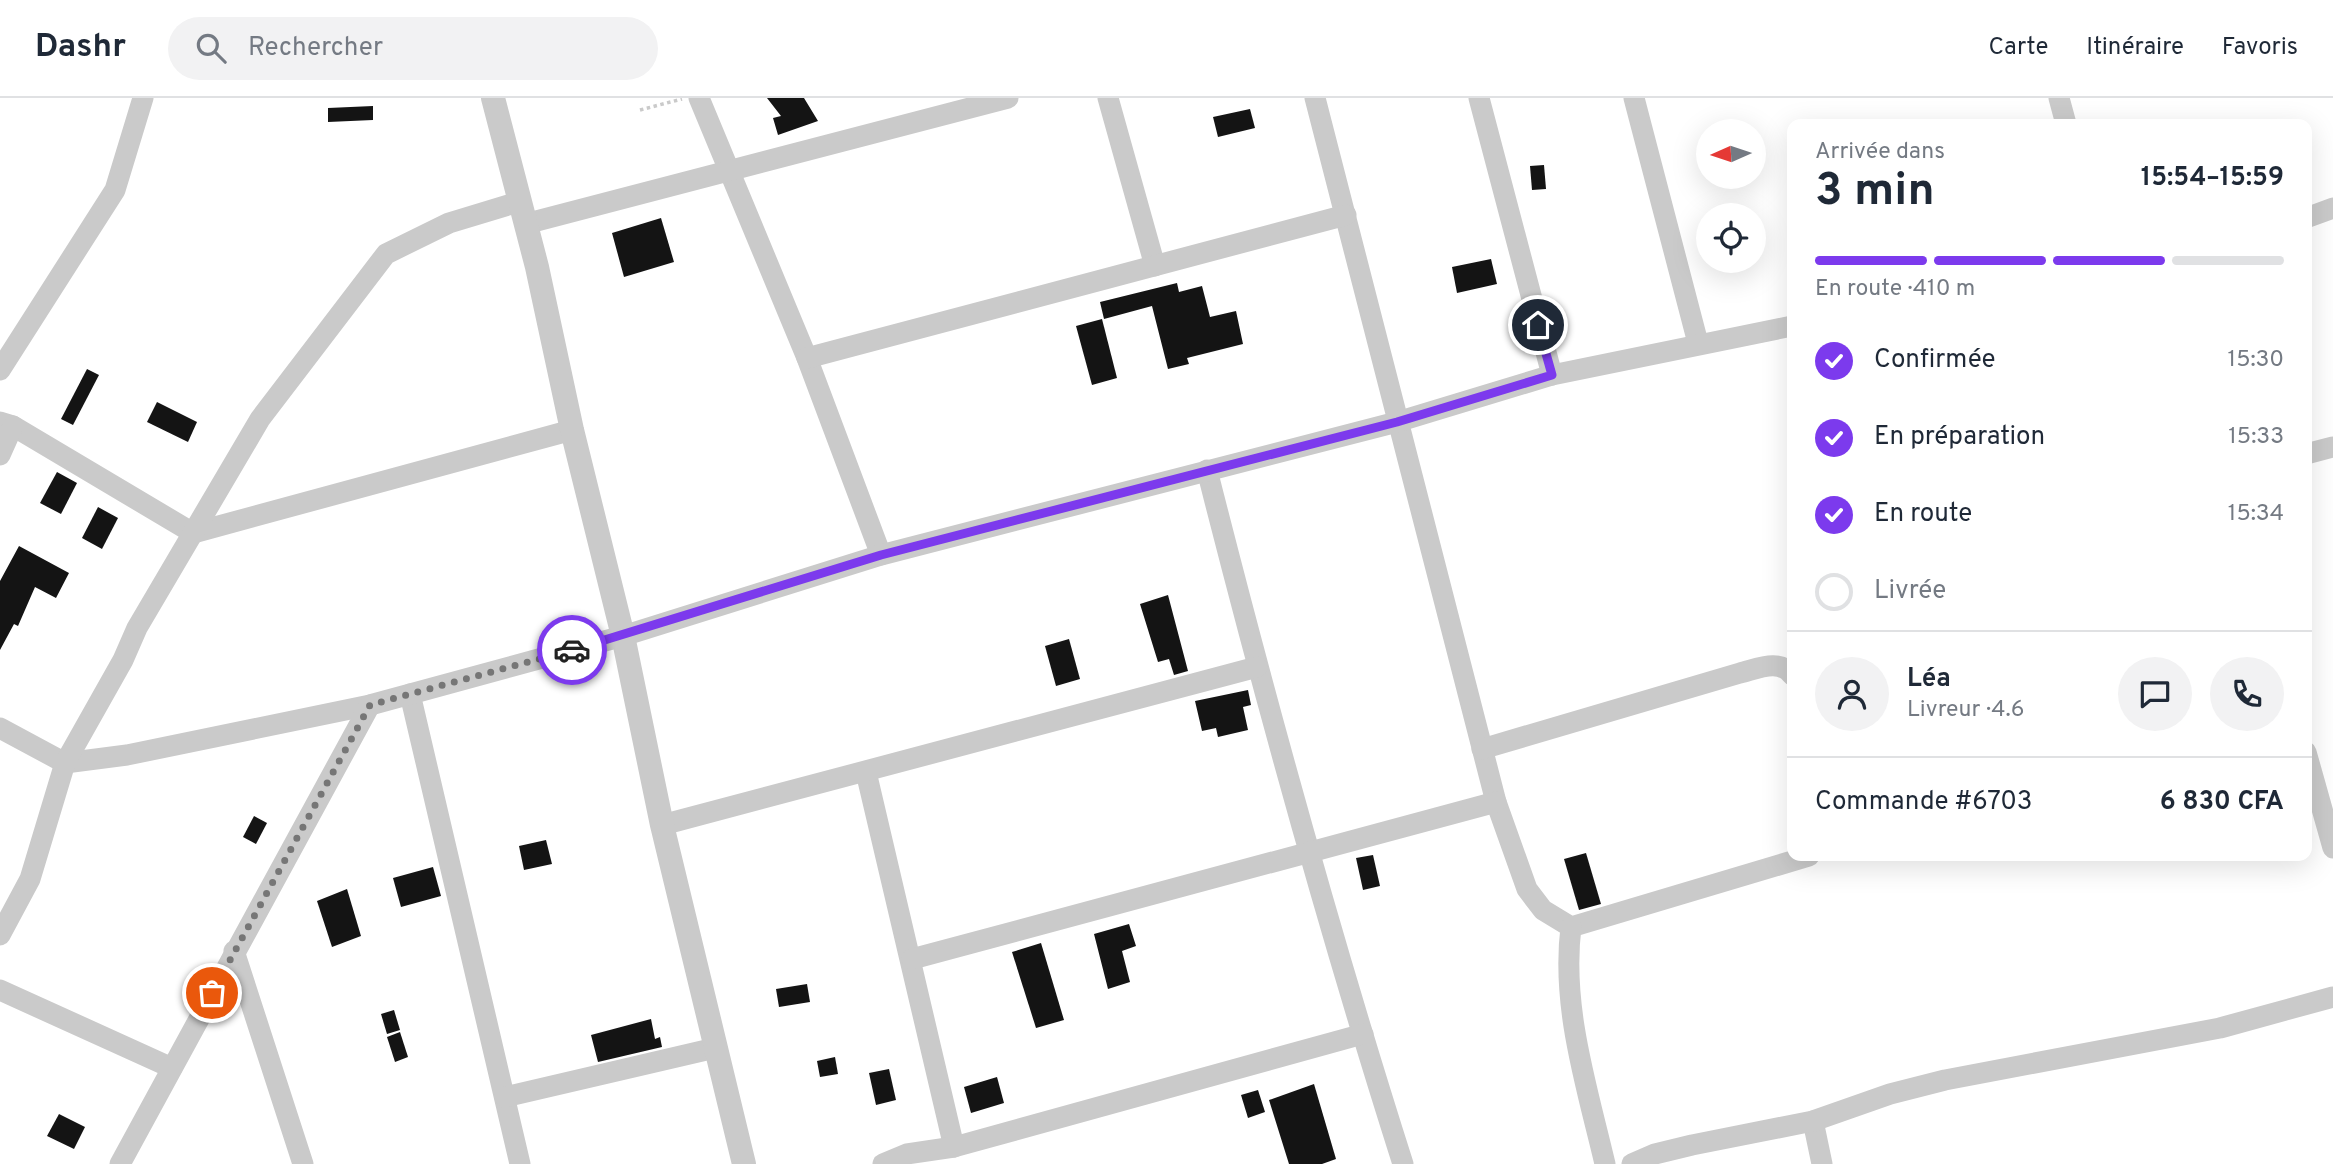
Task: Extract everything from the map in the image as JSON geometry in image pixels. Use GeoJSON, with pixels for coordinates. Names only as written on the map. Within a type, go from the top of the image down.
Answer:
{"type":"FeatureCollection","features":[{"type":"Feature","properties":{"kind":"street"},"geometry":{"type":"LineString","coordinates":[[0,370],[115,190],[143,98]]}},
{"type":"Feature","properties":{"kind":"street"},"geometry":{"type":"LineString","coordinates":[[493,98],[623,636],[662,825],[744,1164]]}},
{"type":"Feature","properties":{"kind":"street"},"geometry":{"type":"LineString","coordinates":[[699,98],[807,358],[881,555]]}},
{"type":"Feature","properties":{"kind":"street"},"geometry":{"type":"LineString","coordinates":[[0,935],[30,879],[65,764],[123,660],[137,628],[260,419],[386,254],[449,223],[522,213],[729,170],[1008,98]]}},
{"type":"Feature","properties":{"kind":"street"},"geometry":{"type":"LineString","coordinates":[[1108,98],[1155,266]]}},
{"type":"Feature","properties":{"kind":"street"},"geometry":{"type":"LineString","coordinates":[[1315,98],[1496,802],[1527,889],[1543,910],[1571,927],[1792,861]]}},
{"type":"Feature","properties":{"kind":"street"},"geometry":{"type":"LineString","coordinates":[[1479,98],[1552,375]]}},
{"type":"Feature","properties":{"kind":"street"},"geometry":{"type":"LineString","coordinates":[[1634,98],[1698,343]]}},
{"type":"Feature","properties":{"kind":"street"},"geometry":{"type":"LineString","coordinates":[[2059,98],[2065,119]]}},
{"type":"Feature","properties":{"kind":"street"},"geometry":{"type":"LineString","coordinates":[[2312,216],[2333,208]]}},
{"type":"Feature","properties":{"kind":"street"},"geometry":{"type":"LineString","coordinates":[[807,358],[1346,215]]}},
{"type":"Feature","properties":{"kind":"street"},"geometry":{"type":"LineString","coordinates":[[0,729],[65,764],[127,755],[370,705],[623,636],[881,555],[1397,422],[1552,375],[1787,327]]}},
{"type":"Feature","properties":{"kind":"street"},"geometry":{"type":"LineString","coordinates":[[0,455],[7,424],[193,533],[572,430]]}},
{"type":"Feature","properties":{"kind":"street"},"geometry":{"type":"LineString","coordinates":[[2312,452],[2333,447]]}},
{"type":"Feature","properties":{"kind":"street"},"geometry":{"type":"LineString","coordinates":[[1207,470],[1257,667],[1363,1034],[1404,1164]]}},
{"type":"Feature","properties":{"kind":"street"},"geometry":{"type":"LineString","coordinates":[[1482,749],[1740,673],[1774,665],[1783,666],[1787,670]]}},
{"type":"Feature","properties":{"kind":"street"},"geometry":{"type":"LineString","coordinates":[[662,825],[1257,667]]}},
{"type":"Feature","properties":{"kind":"street"},"geometry":{"type":"LineString","coordinates":[[410,694],[520,1164]]}},
{"type":"Feature","properties":{"kind":"street"},"geometry":{"type":"LineString","coordinates":[[120,1164],[370,705]]}},
{"type":"Feature","properties":{"kind":"street"},"geometry":{"type":"LineString","coordinates":[[866,772],[954,1147]]}},
{"type":"Feature","properties":{"kind":"street"},"geometry":{"type":"LineString","coordinates":[[2312,773],[2333,848]]}},
{"type":"Feature","properties":{"kind":"street"},"geometry":{"type":"LineString","coordinates":[[912,959],[1496,802]]}},
{"type":"Feature","properties":{"kind":"street"},"geometry":{"type":"LineString","coordinates":[[1571,927],[1568,945],[1572,1022],[1605,1164]]}},
{"type":"Feature","properties":{"kind":"street"},"geometry":{"type":"LineString","coordinates":[[234,951],[303,1164]]}},
{"type":"Feature","properties":{"kind":"street"},"geometry":{"type":"LineString","coordinates":[[0,990],[172,1068]]}},
{"type":"Feature","properties":{"kind":"street"},"geometry":{"type":"LineString","coordinates":[[1632,1164],[1655,1154],[1692,1145],[1813,1121],[1890,1094],[1945,1080],[2220,1028],[2333,997]]}},
{"type":"Feature","properties":{"kind":"street"},"geometry":{"type":"LineString","coordinates":[[883,1164],[907,1154],[954,1147],[1363,1034]]}},
{"type":"Feature","properties":{"kind":"street"},"geometry":{"type":"LineString","coordinates":[[505,1097],[715,1048]]}},
{"type":"Feature","properties":{"kind":"street"},"geometry":{"type":"LineString","coordinates":[[1813,1121],[1822,1164]]}},
{"type":"Feature","properties":{"kind":"path"},"geometry":{"type":"LineString","coordinates":[[640,110],[684,98]]}},
{"type":"Feature","properties":{"kind":"building"},"geometry":{"type":"Polygon","coordinates":[[[767,98],[804,98],[818,121],[778,135],[773,118],[781,116],[767,98]]]}},
{"type":"Feature","properties":{"kind":"building"},"geometry":{"type":"Polygon","coordinates":[[[373,106],[373,120],[328,122],[328,108],[373,106]]]}},
{"type":"Feature","properties":{"kind":"building"},"geometry":{"type":"Polygon","coordinates":[[[1250,109],[1255,128],[1218,137],[1213,117],[1250,109]]]}},
{"type":"Feature","properties":{"kind":"building"},"geometry":{"type":"Polygon","coordinates":[[[1544,165],[1546,189],[1532,190],[1530,166],[1544,165]]]}},
{"type":"Feature","properties":{"kind":"building"},"geometry":{"type":"Polygon","coordinates":[[[661,218],[674,262],[624,277],[612,233],[661,218]]]}},
{"type":"Feature","properties":{"kind":"building"},"geometry":{"type":"Polygon","coordinates":[[[1491,259],[1497,284],[1457,293],[1452,267],[1491,259]]]}},
{"type":"Feature","properties":{"kind":"building"},"geometry":{"type":"Polygon","coordinates":[[[1177,283],[1179,292],[1202,286],[1210,317],[1236,311],[1243,344],[1187,358],[1189,364],[1168,369],[1152,306],[1104,319],[1100,302],[1177,283]]]}},
{"type":"Feature","properties":{"kind":"building"},"geometry":{"type":"Polygon","coordinates":[[[1102,319],[1117,378],[1092,385],[1076,326],[1102,319]]]}},
{"type":"Feature","properties":{"kind":"building"},"geometry":{"type":"Polygon","coordinates":[[[87,369],[99,375],[73,425],[61,419],[87,369]]]}},
{"type":"Feature","properties":{"kind":"building"},"geometry":{"type":"Polygon","coordinates":[[[157,402],[197,422],[188,442],[147,422],[157,402]]]}},
{"type":"Feature","properties":{"kind":"building"},"geometry":{"type":"Polygon","coordinates":[[[57,472],[77,483],[61,514],[40,503],[57,472]]]}},
{"type":"Feature","properties":{"kind":"building"},"geometry":{"type":"Polygon","coordinates":[[[98,507],[118,518],[102,549],[82,538],[98,507]]]}},
{"type":"Feature","properties":{"kind":"building"},"geometry":{"type":"Polygon","coordinates":[[[19,546],[69,573],[56,598],[35,587],[18,626],[14,624],[0,650],[0,581],[19,546]]]}},
{"type":"Feature","properties":{"kind":"building"},"geometry":{"type":"Polygon","coordinates":[[[1168,595],[1188,671],[1174,675],[1169,659],[1158,662],[1140,604],[1168,595]]]}},
{"type":"Feature","properties":{"kind":"building"},"geometry":{"type":"Polygon","coordinates":[[[1069,639],[1080,679],[1056,686],[1045,646],[1069,639]]]}},
{"type":"Feature","properties":{"kind":"building"},"geometry":{"type":"Polygon","coordinates":[[[1248,690],[1251,705],[1243,707],[1248,730],[1218,737],[1216,728],[1202,731],[1195,701],[1248,690]]]}},
{"type":"Feature","properties":{"kind":"building"},"geometry":{"type":"Polygon","coordinates":[[[254,816],[267,823],[256,844],[243,837],[254,816]]]}},
{"type":"Feature","properties":{"kind":"building"},"geometry":{"type":"Polygon","coordinates":[[[546,840],[552,864],[524,870],[519,846],[546,840]]]}},
{"type":"Feature","properties":{"kind":"building"},"geometry":{"type":"Polygon","coordinates":[[[1586,853],[1601,904],[1579,910],[1564,859],[1586,853]]]}},
{"type":"Feature","properties":{"kind":"building"},"geometry":{"type":"Polygon","coordinates":[[[1373,855],[1380,886],[1363,890],[1356,858],[1373,855]]]}},
{"type":"Feature","properties":{"kind":"building"},"geometry":{"type":"Polygon","coordinates":[[[433,867],[441,896],[401,907],[393,878],[433,867]]]}},
{"type":"Feature","properties":{"kind":"building"},"geometry":{"type":"Polygon","coordinates":[[[347,889],[361,936],[332,947],[317,901],[347,889]]]}},
{"type":"Feature","properties":{"kind":"building"},"geometry":{"type":"Polygon","coordinates":[[[1129,924],[1136,946],[1122,951],[1130,982],[1108,989],[1094,934],[1129,924]]]}},
{"type":"Feature","properties":{"kind":"building"},"geometry":{"type":"Polygon","coordinates":[[[1041,943],[1064,1020],[1036,1028],[1012,952],[1041,943]]]}},
{"type":"Feature","properties":{"kind":"building"},"geometry":{"type":"Polygon","coordinates":[[[807,984],[810,1002],[779,1007],[776,989],[807,984]]]}},
{"type":"Feature","properties":{"kind":"building"},"geometry":{"type":"Polygon","coordinates":[[[394,1010],[400,1030],[387,1034],[381,1014],[394,1010]]]}},
{"type":"Feature","properties":{"kind":"building"},"geometry":{"type":"Polygon","coordinates":[[[651,1019],[655,1039],[660,1037],[662,1047],[598,1062],[591,1035],[651,1019]]]}},
{"type":"Feature","properties":{"kind":"building"},"geometry":{"type":"Polygon","coordinates":[[[400,1032],[408,1057],[395,1062],[387,1037],[400,1032]]]}},
{"type":"Feature","properties":{"kind":"building"},"geometry":{"type":"Polygon","coordinates":[[[835,1057],[838,1074],[820,1077],[817,1061],[835,1057]]]}},
{"type":"Feature","properties":{"kind":"building"},"geometry":{"type":"Polygon","coordinates":[[[889,1069],[896,1100],[876,1105],[869,1073],[889,1069]]]}},
{"type":"Feature","properties":{"kind":"building"},"geometry":{"type":"Polygon","coordinates":[[[997,1077],[1004,1103],[971,1113],[964,1087],[997,1077]]]}},
{"type":"Feature","properties":{"kind":"building"},"geometry":{"type":"Polygon","coordinates":[[[1314,1084],[1336,1159],[1322,1164],[1289,1164],[1269,1100],[1314,1084]]]}},
{"type":"Feature","properties":{"kind":"building"},"geometry":{"type":"Polygon","coordinates":[[[1258,1090],[1265,1112],[1248,1118],[1241,1095],[1258,1090]]]}},
{"type":"Feature","properties":{"kind":"building"},"geometry":{"type":"Polygon","coordinates":[[[59,1114],[85,1127],[74,1149],[47,1136],[59,1114]]]}},
{"type":"Feature","properties":{"kind":"way so far"},"geometry":{"type":"LineString","coordinates":[[212,993],[370,705],[572,650]]}},
{"type":"Feature","properties":{"kind":"route"},"geometry":{"type":"LineString","coordinates":[[572,650],[881,555],[1397,422],[1552,375],[1538,325]]}}]}
